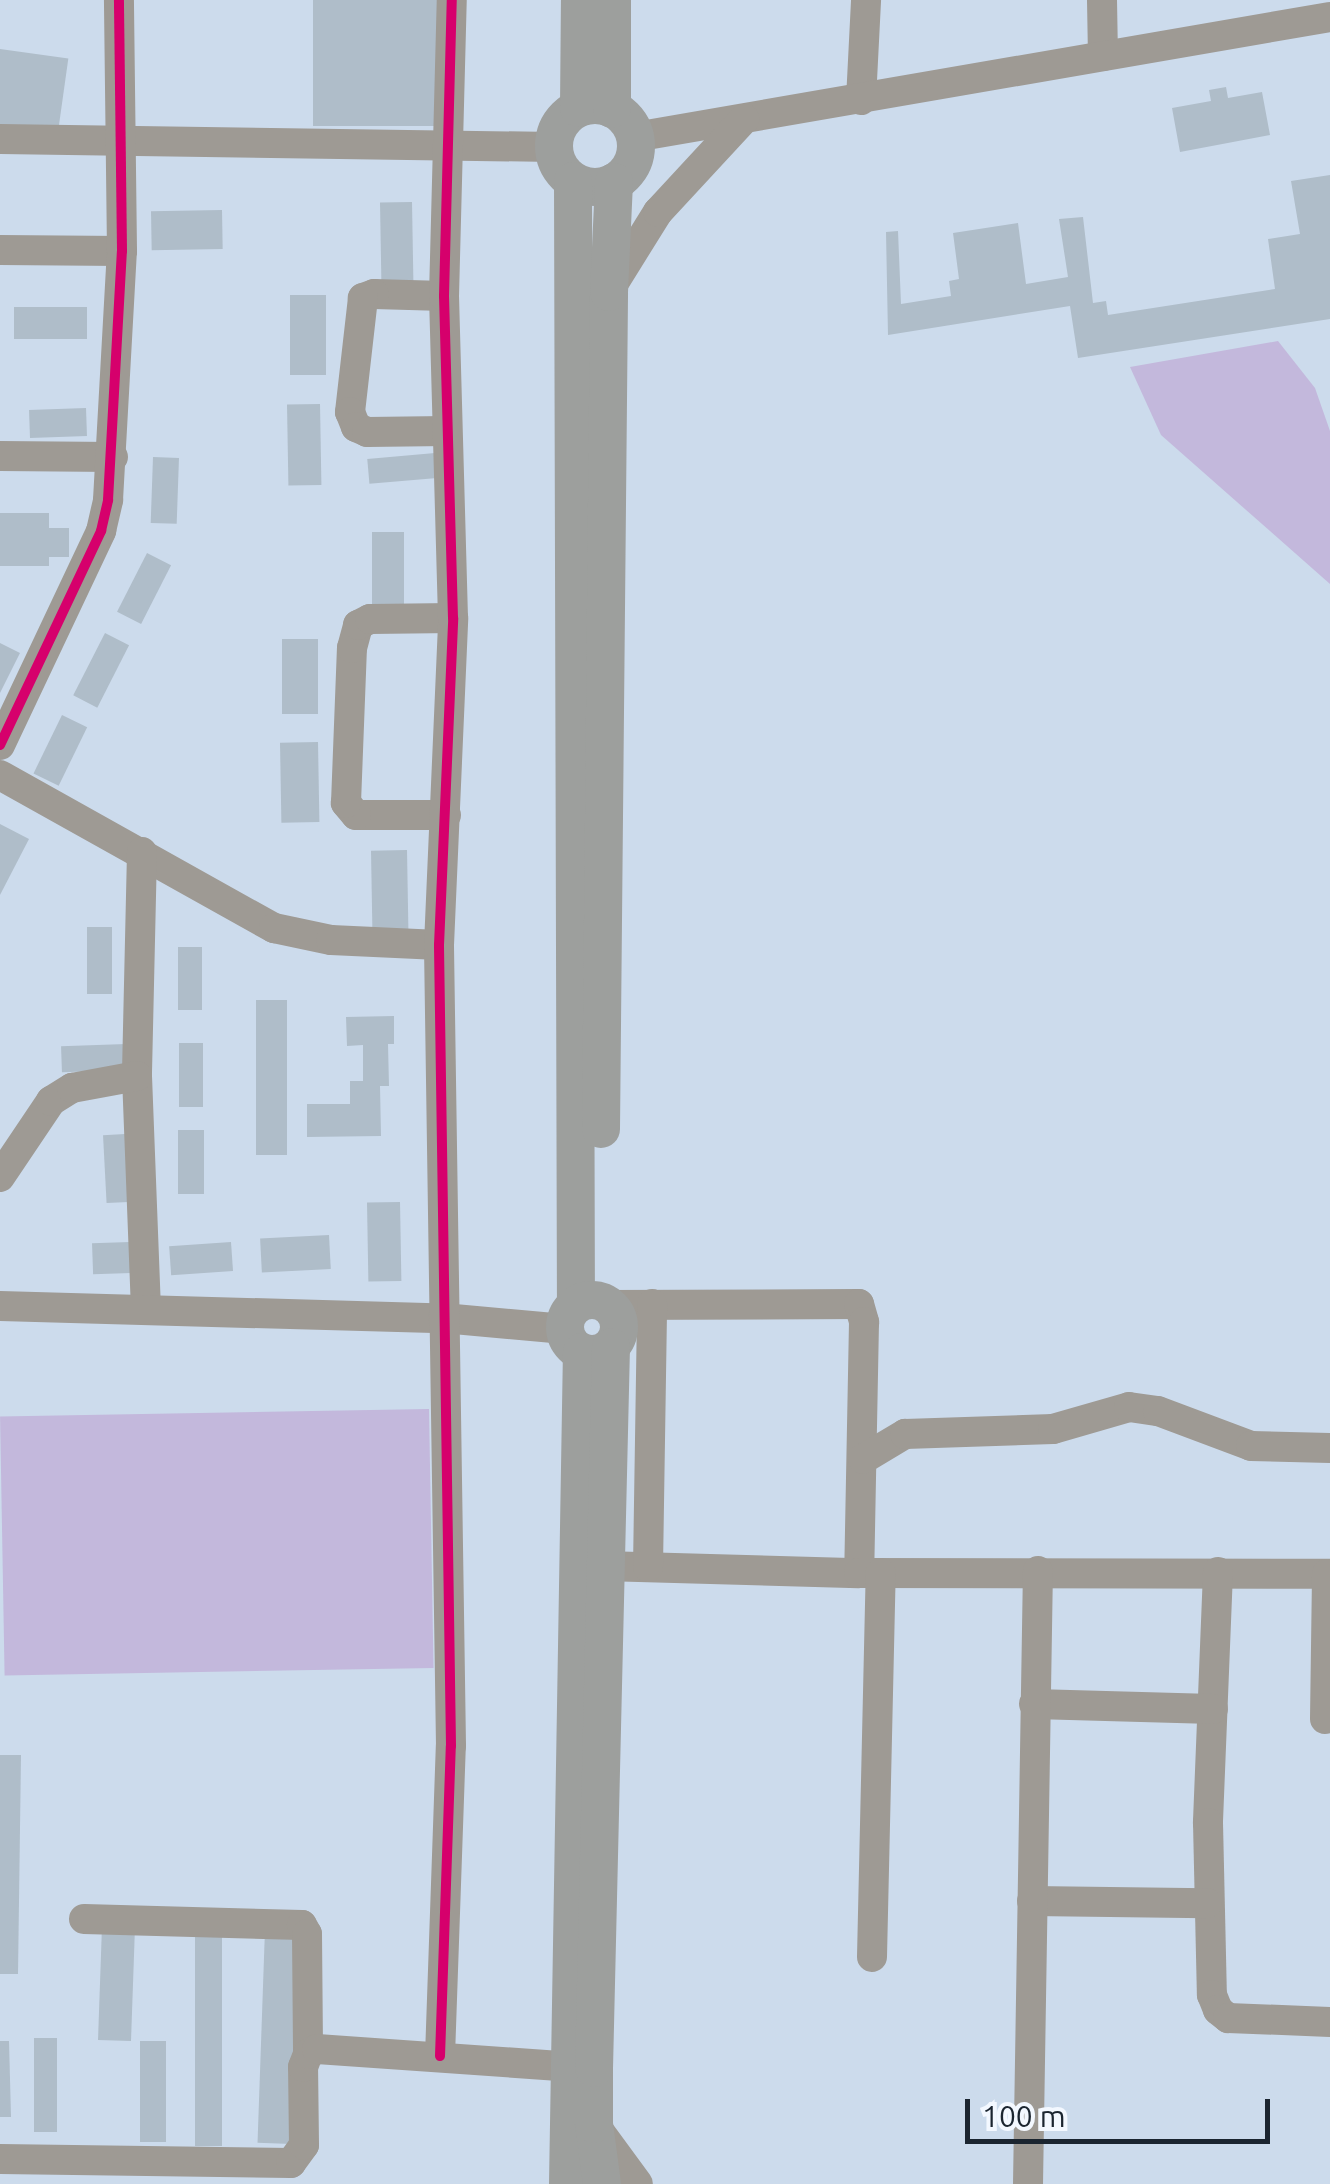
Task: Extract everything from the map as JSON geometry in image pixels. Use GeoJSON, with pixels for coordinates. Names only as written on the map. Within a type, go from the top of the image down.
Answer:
{"type":"FeatureCollection","features":[{"type":"Feature","properties":{"kind":"main road"},"geometry":{"type":"LineString","coordinates":[[580,0],[608,118],[632,163],[614,182],[593,187],[573,181],[563,172],[554,147],[560,123],[608,118]]}},
{"type":"Feature","properties":{"kind":"main road"},"geometry":{"type":"LineString","coordinates":[[608,118],[612,0]]}},
{"type":"Feature","properties":{"kind":"main road"},"geometry":{"type":"LineString","coordinates":[[568,2184],[581,2068],[603,1566],[590,1323],[573,181]]}},
{"type":"Feature","properties":{"kind":"main road"},"geometry":{"type":"LineString","coordinates":[[602,2184],[581,2068],[608,292],[614,182]]}},
{"type":"Feature","properties":{"kind":"street"},"geometry":{"type":"LineString","coordinates":[[0,744],[101,531],[113,457],[122,250],[120,0]]}},
{"type":"Feature","properties":{"kind":"street"},"geometry":{"type":"LineString","coordinates":[[440,2056],[451,1746],[439,945],[453,618],[444,296],[452,146],[452,0]]}},
{"type":"Feature","properties":{"kind":"street"},"geometry":{"type":"LineString","coordinates":[[861,100],[866,0]]}},
{"type":"Feature","properties":{"kind":"street"},"geometry":{"type":"LineString","coordinates":[[1102,0],[1102,56]]}},
{"type":"Feature","properties":{"kind":"street"},"geometry":{"type":"LineString","coordinates":[[608,118],[744,119],[1102,56],[1316,12]]}},
{"type":"Feature","properties":{"kind":"street"},"geometry":{"type":"LineString","coordinates":[[608,292],[658,212],[744,119]]}},
{"type":"Feature","properties":{"kind":"street"},"geometry":{"type":"LineString","coordinates":[[0,139],[554,147]]}},
{"type":"Feature","properties":{"kind":"street"},"geometry":{"type":"LineString","coordinates":[[0,250],[122,250]]}},
{"type":"Feature","properties":{"kind":"street"},"geometry":{"type":"LineString","coordinates":[[444,296],[374,294],[363,298],[350,412],[356,427],[367,432],[446,431]]}},
{"type":"Feature","properties":{"kind":"street"},"geometry":{"type":"LineString","coordinates":[[0,456],[113,457]]}},
{"type":"Feature","properties":{"kind":"street"},"geometry":{"type":"LineString","coordinates":[[446,814],[356,814],[346,803],[352,648],[358,625],[370,619],[453,618]]}},
{"type":"Feature","properties":{"kind":"street"},"geometry":{"type":"LineString","coordinates":[[0,775],[290,933],[331,940],[439,945]]}},
{"type":"Feature","properties":{"kind":"street"},"geometry":{"type":"LineString","coordinates":[[142,852],[136,1076],[146,1307]]}},
{"type":"Feature","properties":{"kind":"street"},"geometry":{"type":"LineString","coordinates":[[0,1177],[51,1102],[72,1088],[136,1076]]}},
{"type":"Feature","properties":{"kind":"street"},"geometry":{"type":"LineString","coordinates":[[648,1567],[652,1304]]}},
{"type":"Feature","properties":{"kind":"street"},"geometry":{"type":"LineString","coordinates":[[0,1306],[146,1307],[590,1323],[652,1304],[859,1304],[864,1322],[863,1459],[870,1573],[872,1958]]}},
{"type":"Feature","properties":{"kind":"street"},"geometry":{"type":"LineString","coordinates":[[863,1459],[905,1434],[1053,1429],[1129,1407],[1158,1411],[1252,1446],[1330,1448]]}},
{"type":"Feature","properties":{"kind":"street"},"geometry":{"type":"LineString","coordinates":[[603,1566],[870,1573],[1328,1574],[1326,1719]]}},
{"type":"Feature","properties":{"kind":"street"},"geometry":{"type":"LineString","coordinates":[[1028,2184],[1038,1571]]}},
{"type":"Feature","properties":{"kind":"street"},"geometry":{"type":"LineString","coordinates":[[1218,1572],[1208,1902],[1212,1995],[1218,2010],[1241,2021],[1330,2022]]}},
{"type":"Feature","properties":{"kind":"street"},"geometry":{"type":"LineString","coordinates":[[1034,1704],[1212,1710]]}},
{"type":"Feature","properties":{"kind":"street"},"geometry":{"type":"LineString","coordinates":[[1032,1901],[1208,1902]]}},
{"type":"Feature","properties":{"kind":"street"},"geometry":{"type":"LineString","coordinates":[[0,2159],[291,2164],[304,2146],[308,1934],[302,1925],[84,1919]]}},
{"type":"Feature","properties":{"kind":"street"},"geometry":{"type":"LineString","coordinates":[[308,2054],[331,2048],[581,2068]]}},
{"type":"Feature","properties":{"kind":"street"},"geometry":{"type":"LineString","coordinates":[[594,2124],[638,2184]]}},
{"type":"Feature","properties":{"kind":"shaded area"},"geometry":{"type":"Polygon","coordinates":[[[1278,341],[1315,388],[1330,431],[1330,584],[1161,435],[1130,367],[1278,341]]]}},
{"type":"Feature","properties":{"kind":"shaded area"},"geometry":{"type":"Polygon","coordinates":[[[429,1409],[434,1668],[5,1675],[0,1416],[429,1409]]]}},
{"type":"Feature","properties":{"kind":"building"},"geometry":{"type":"Polygon","coordinates":[[[313,0],[448,0],[448,126],[313,126],[313,0]]]}},
{"type":"Feature","properties":{"kind":"building"},"geometry":{"type":"Polygon","coordinates":[[[0,49],[68,59],[57,138],[0,130],[0,49]]]}},
{"type":"Feature","properties":{"kind":"building"},"geometry":{"type":"Polygon","coordinates":[[[1226,87],[1228,98],[1262,92],[1270,135],[1180,152],[1172,108],[1211,101],[1209,90],[1226,87]]]}},
{"type":"Feature","properties":{"kind":"building"},"geometry":{"type":"Polygon","coordinates":[[[1330,175],[1330,319],[1078,358],[1070,306],[888,335],[886,232],[898,231],[901,304],[951,296],[949,281],[959,279],[953,233],[1018,223],[1026,284],[1068,277],[1059,219],[1083,217],[1093,303],[1106,301],[1108,315],[1275,289],[1268,239],[1300,234],[1291,181],[1330,175]]]}},
{"type":"Feature","properties":{"kind":"building"},"geometry":{"type":"Polygon","coordinates":[[[412,202],[413,282],[381,283],[380,203],[412,202]]]}},
{"type":"Feature","properties":{"kind":"building"},"geometry":{"type":"Polygon","coordinates":[[[222,210],[223,249],[152,250],[151,211],[222,210]]]}},
{"type":"Feature","properties":{"kind":"building"},"geometry":{"type":"Polygon","coordinates":[[[290,295],[326,295],[326,375],[290,375],[290,295]]]}},
{"type":"Feature","properties":{"kind":"building"},"geometry":{"type":"Polygon","coordinates":[[[14,307],[87,307],[87,339],[14,339],[14,307]]]}},
{"type":"Feature","properties":{"kind":"building"},"geometry":{"type":"Polygon","coordinates":[[[320,404],[321,485],[288,486],[287,405],[320,404]]]}},
{"type":"Feature","properties":{"kind":"building"},"geometry":{"type":"Polygon","coordinates":[[[86,408],[87,436],[30,438],[29,410],[86,408]]]}},
{"type":"Feature","properties":{"kind":"building"},"geometry":{"type":"Polygon","coordinates":[[[435,453],[437,478],[369,484],[367,459],[435,453]]]}},
{"type":"Feature","properties":{"kind":"building"},"geometry":{"type":"Polygon","coordinates":[[[153,457],[179,458],[177,524],[151,523],[153,457]]]}},
{"type":"Feature","properties":{"kind":"building"},"geometry":{"type":"Polygon","coordinates":[[[0,513],[49,513],[49,528],[69,528],[69,557],[49,557],[49,566],[0,566],[0,513]]]}},
{"type":"Feature","properties":{"kind":"building"},"geometry":{"type":"Polygon","coordinates":[[[372,532],[404,532],[404,611],[372,611],[372,532]]]}},
{"type":"Feature","properties":{"kind":"building"},"geometry":{"type":"Polygon","coordinates":[[[147,553],[171,565],[141,624],[117,612],[147,553]]]}},
{"type":"Feature","properties":{"kind":"building"},"geometry":{"type":"Polygon","coordinates":[[[105,633],[129,645],[97,708],[73,695],[105,633]]]}},
{"type":"Feature","properties":{"kind":"building"},"geometry":{"type":"Polygon","coordinates":[[[282,639],[318,639],[318,714],[282,714],[282,639]]]}},
{"type":"Feature","properties":{"kind":"building"},"geometry":{"type":"Polygon","coordinates":[[[0,643],[20,653],[0,693],[0,643]]]}},
{"type":"Feature","properties":{"kind":"building"},"geometry":{"type":"Polygon","coordinates":[[[62,715],[87,727],[59,786],[34,773],[62,715]]]}},
{"type":"Feature","properties":{"kind":"building"},"geometry":{"type":"Polygon","coordinates":[[[318,742],[319,822],[281,823],[280,743],[318,742]]]}},
{"type":"Feature","properties":{"kind":"building"},"geometry":{"type":"Polygon","coordinates":[[[0,824],[29,839],[0,895],[0,824]]]}},
{"type":"Feature","properties":{"kind":"building"},"geometry":{"type":"Polygon","coordinates":[[[407,850],[408,929],[372,930],[371,851],[407,850]]]}},
{"type":"Feature","properties":{"kind":"building"},"geometry":{"type":"Polygon","coordinates":[[[87,927],[112,927],[112,994],[87,994],[87,927]]]}},
{"type":"Feature","properties":{"kind":"building"},"geometry":{"type":"Polygon","coordinates":[[[178,947],[202,947],[202,1010],[178,1010],[178,947]]]}},
{"type":"Feature","properties":{"kind":"building"},"geometry":{"type":"Polygon","coordinates":[[[256,1000],[287,1000],[287,1155],[256,1155],[256,1000]]]}},
{"type":"Feature","properties":{"kind":"building"},"geometry":{"type":"Polygon","coordinates":[[[394,1016],[394,1044],[388,1044],[389,1086],[380,1086],[381,1136],[307,1137],[307,1104],[350,1104],[350,1081],[363,1081],[363,1045],[347,1046],[346,1017],[394,1016]]]}},
{"type":"Feature","properties":{"kind":"building"},"geometry":{"type":"Polygon","coordinates":[[[179,1043],[203,1043],[203,1107],[179,1107],[179,1043]]]}},
{"type":"Feature","properties":{"kind":"building"},"geometry":{"type":"Polygon","coordinates":[[[126,1044],[127,1070],[62,1072],[61,1046],[126,1044]]]}},
{"type":"Feature","properties":{"kind":"building"},"geometry":{"type":"Polygon","coordinates":[[[178,1130],[204,1130],[204,1194],[178,1194],[178,1130]]]}},
{"type":"Feature","properties":{"kind":"building"},"geometry":{"type":"Polygon","coordinates":[[[125,1134],[129,1202],[107,1203],[103,1135],[125,1134]]]}},
{"type":"Feature","properties":{"kind":"building"},"geometry":{"type":"Polygon","coordinates":[[[400,1202],[401,1281],[368,1282],[367,1203],[400,1202]]]}},
{"type":"Feature","properties":{"kind":"building"},"geometry":{"type":"Polygon","coordinates":[[[329,1235],[331,1269],[262,1273],[260,1239],[329,1235]]]}},
{"type":"Feature","properties":{"kind":"building"},"geometry":{"type":"Polygon","coordinates":[[[130,1242],[131,1273],[93,1274],[92,1243],[130,1242]]]}},
{"type":"Feature","properties":{"kind":"building"},"geometry":{"type":"Polygon","coordinates":[[[231,1242],[233,1271],[171,1275],[169,1246],[231,1242]]]}},
{"type":"Feature","properties":{"kind":"building"},"geometry":{"type":"Polygon","coordinates":[[[0,1755],[21,1755],[18,1974],[0,1974],[0,1755]]]}},
{"type":"Feature","properties":{"kind":"building"},"geometry":{"type":"Polygon","coordinates":[[[102,1926],[135,1927],[131,2041],[98,2040],[102,1926]]]}},
{"type":"Feature","properties":{"kind":"building"},"geometry":{"type":"Polygon","coordinates":[[[265,1929],[299,1930],[292,2144],[258,2143],[265,1929]]]}},
{"type":"Feature","properties":{"kind":"building"},"geometry":{"type":"Polygon","coordinates":[[[195,1937],[222,1937],[222,2146],[195,2146],[195,1937]]]}},
{"type":"Feature","properties":{"kind":"building"},"geometry":{"type":"Polygon","coordinates":[[[34,2038],[57,2038],[57,2132],[34,2132],[34,2038]]]}},
{"type":"Feature","properties":{"kind":"building"},"geometry":{"type":"Polygon","coordinates":[[[0,2041],[9,2041],[11,2117],[0,2117],[0,2041]]]}},
{"type":"Feature","properties":{"kind":"building"},"geometry":{"type":"Polygon","coordinates":[[[140,2041],[166,2041],[166,2142],[140,2142],[140,2041]]]}},
{"type":"Feature","properties":{"kind":"cycle path"},"geometry":{"type":"LineString","coordinates":[[0,745],[101,531],[108,500],[122,251],[119,0]]}},
{"type":"Feature","properties":{"kind":"cycle path"},"geometry":{"type":"LineString","coordinates":[[440,2056],[451,1746],[439,945],[453,618],[444,296],[452,0]]}}]}
